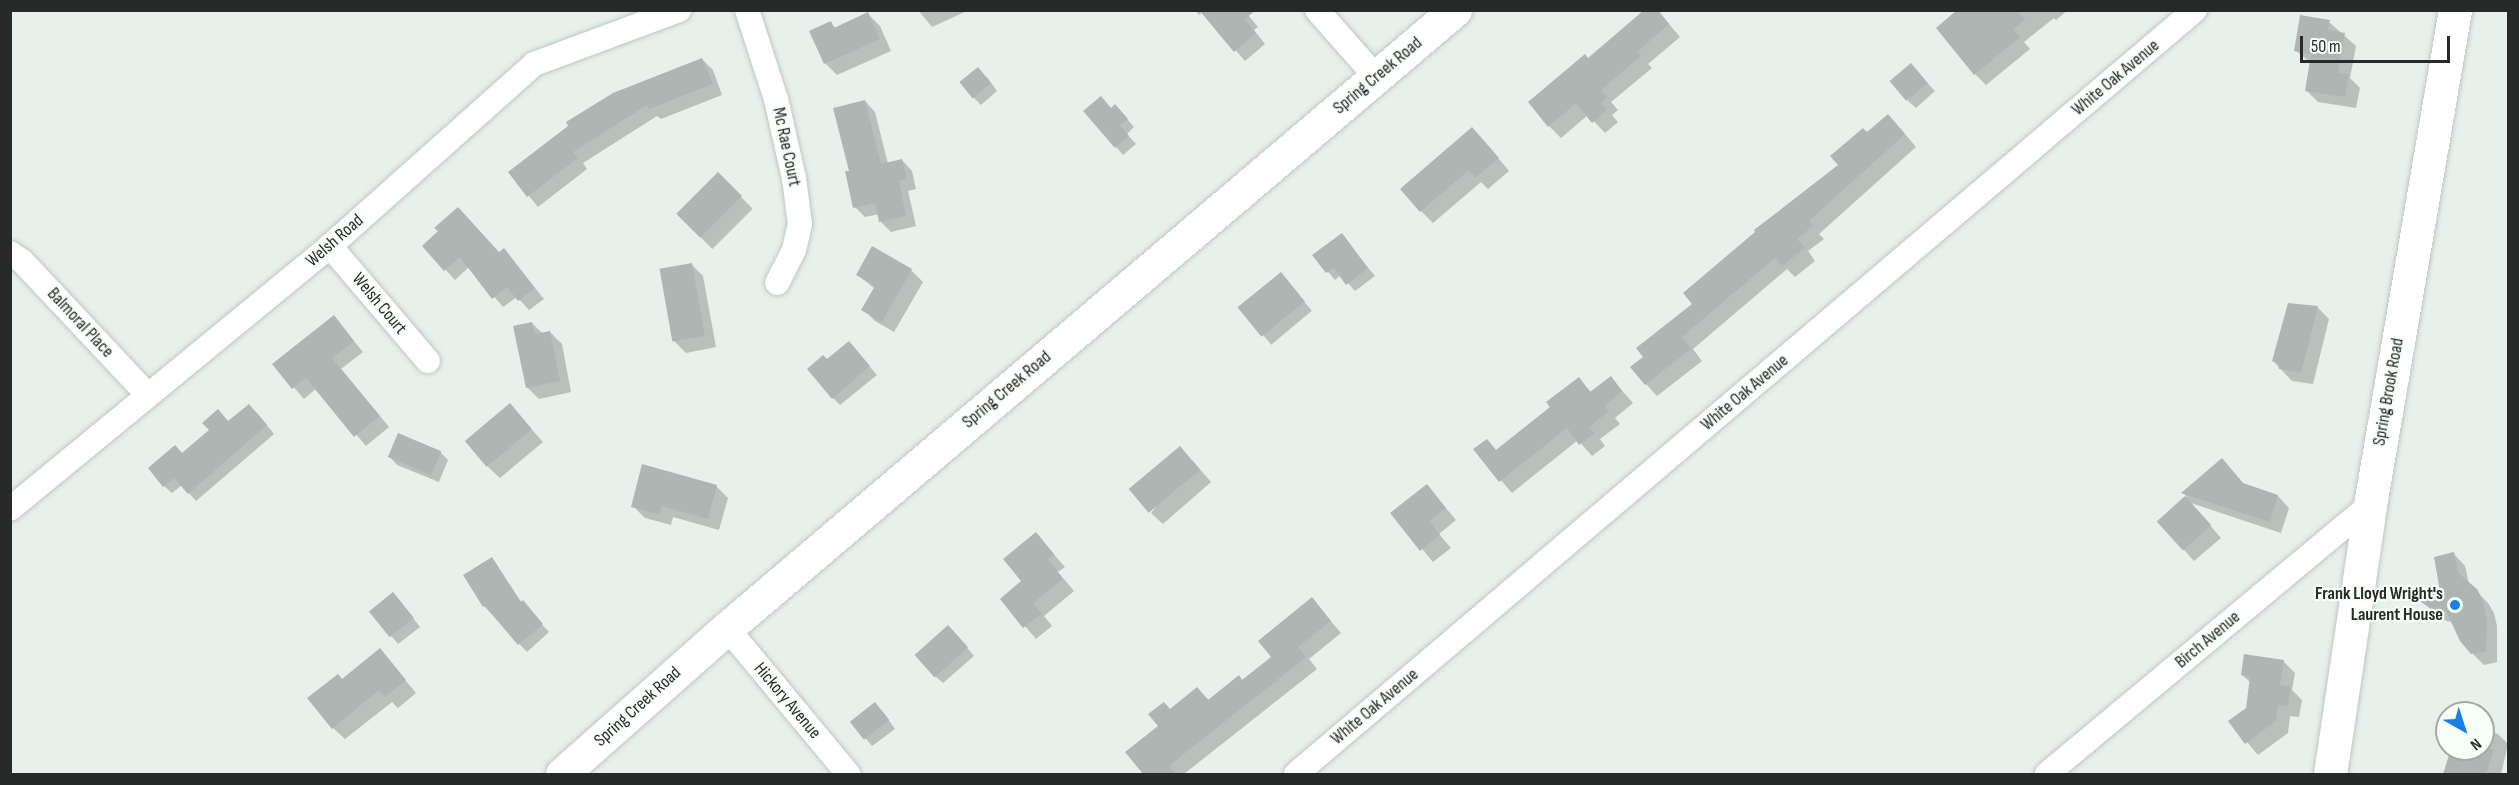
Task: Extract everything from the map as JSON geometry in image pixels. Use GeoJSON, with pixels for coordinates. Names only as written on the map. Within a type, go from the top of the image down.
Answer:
{"type":"FeatureCollection","features":[{"type":"Feature","properties":{"kind":"main road","name":"Spring Creek Road"},"geometry":{"type":"LineString","coordinates":[[562,774],[727,628],[1455,10]]}},
{"type":"Feature","properties":{"kind":"main road","name":"Spring Brook Road"},"geometry":{"type":"LineString","coordinates":[[2330,774],[2370,506],[2455,10]]}},
{"type":"Feature","properties":{"kind":"street","name":"Welsh Road"},"geometry":{"type":"LineString","coordinates":[[10,509],[330,246],[534,64],[679,10]]}},
{"type":"Feature","properties":{"kind":"street","name":"Mc Rae Court"},"geometry":{"type":"LineString","coordinates":[[747,10],[776,99],[794,178],[800,224],[794,250],[777,283]]}},
{"type":"Feature","properties":{"kind":"street"},"geometry":{"type":"LineString","coordinates":[[1317,10],[1376,77]]}},
{"type":"Feature","properties":{"kind":"street","name":"White Oak Avenue"},"geometry":{"type":"LineString","coordinates":[[1296,774],[2194,10]]}},
{"type":"Feature","properties":{"kind":"street","name":"Welsh Court"},"geometry":{"type":"LineString","coordinates":[[330,246],[428,361]]}},
{"type":"Feature","properties":{"kind":"street","name":"Balmoral Place"},"geometry":{"type":"LineString","coordinates":[[10,253],[22,261],[148,395]]}},
{"type":"Feature","properties":{"kind":"street","name":"Birch Avenue"},"geometry":{"type":"LineString","coordinates":[[2047,774],[2370,506]]}},
{"type":"Feature","properties":{"kind":"street","name":"Hickory Avenue"},"geometry":{"type":"LineString","coordinates":[[727,628],[848,774]]}},
{"type":"Feature","properties":{"kind":"building"},"geometry":{"type":"Polygon","coordinates":[[[1199,10],[1256,10],[1245,19],[1256,33],[1234,52],[1199,10]]]}},
{"type":"Feature","properties":{"kind":"building"},"geometry":{"type":"Polygon","coordinates":[[[1644,10],[1658,10],[1669,24],[1638,51],[1641,56],[1601,90],[1607,97],[1601,103],[1607,110],[1592,123],[1576,103],[1548,127],[1528,102],[1585,54],[1588,58],[1644,10]]]}},
{"type":"Feature","properties":{"kind":"building"},"geometry":{"type":"Polygon","coordinates":[[[1957,10],[2017,10],[2025,20],[2013,29],[2020,37],[1974,75],[1936,28],[1957,10]]]}},
{"type":"Feature","properties":{"kind":"building"},"geometry":{"type":"Polygon","coordinates":[[[868,12],[880,39],[824,64],[809,31],[831,21],[834,28],[868,12]]]}},
{"type":"Feature","properties":{"kind":"building"},"geometry":{"type":"Polygon","coordinates":[[[2300,15],[2330,20],[2328,30],[2345,33],[2338,73],[2349,74],[2345,97],[2305,91],[2311,54],[2294,51],[2300,15]]]}},
{"type":"Feature","properties":{"kind":"building"},"geometry":{"type":"Polygon","coordinates":[[[702,58],[713,84],[649,109],[647,105],[573,152],[578,158],[527,197],[508,172],[568,126],[566,122],[613,93],[702,58]]]}},
{"type":"Feature","properties":{"kind":"building"},"geometry":{"type":"Polygon","coordinates":[[[1911,63],[1928,83],[1906,101],[1890,81],[1911,63]]]}},
{"type":"Feature","properties":{"kind":"building"},"geometry":{"type":"Polygon","coordinates":[[[978,67],[991,83],[973,98],[959,82],[978,67]]]}},
{"type":"Feature","properties":{"kind":"building"},"geometry":{"type":"Polygon","coordinates":[[[1101,96],[1111,108],[1115,104],[1128,119],[1120,125],[1129,136],[1115,148],[1083,111],[1101,96]]]}},
{"type":"Feature","properties":{"kind":"building"},"geometry":{"type":"Polygon","coordinates":[[[865,100],[881,164],[902,159],[907,179],[899,181],[906,216],[879,222],[875,203],[853,208],[845,171],[849,171],[833,108],[865,100]]]}},
{"type":"Feature","properties":{"kind":"building"},"geometry":{"type":"Polygon","coordinates":[[[1888,114],[1905,134],[1809,221],[1813,226],[1797,239],[1805,248],[1782,266],[1775,258],[1682,337],[1691,349],[1645,385],[1630,367],[1643,357],[1636,348],[1692,304],[1683,293],[1755,232],[1754,230],[1838,165],[1830,156],[1863,128],[1867,132],[1888,114]]]}},
{"type":"Feature","properties":{"kind":"building"},"geometry":{"type":"Polygon","coordinates":[[[1472,127],[1499,158],[1475,178],[1469,170],[1420,212],[1400,189],[1472,127]]]}},
{"type":"Feature","properties":{"kind":"building"},"geometry":{"type":"Polygon","coordinates":[[[718,172],[742,196],[700,238],[676,214],[718,172]]]}},
{"type":"Feature","properties":{"kind":"building"},"geometry":{"type":"Polygon","coordinates":[[[458,207],[499,252],[504,248],[535,288],[518,301],[507,287],[492,299],[460,257],[444,271],[422,246],[438,231],[434,228],[458,207]]]}},
{"type":"Feature","properties":{"kind":"building"},"geometry":{"type":"Polygon","coordinates":[[[1342,233],[1368,268],[1346,285],[1334,268],[1326,273],[1312,255],[1342,233]]]}},
{"type":"Feature","properties":{"kind":"building"},"geometry":{"type":"Polygon","coordinates":[[[872,246],[912,269],[882,322],[861,310],[875,286],[856,275],[872,246]]]}},
{"type":"Feature","properties":{"kind":"building"},"geometry":{"type":"Polygon","coordinates":[[[692,263],[705,336],[672,342],[660,269],[692,263]]]}},
{"type":"Feature","properties":{"kind":"building"},"geometry":{"type":"Polygon","coordinates":[[[1281,272],[1305,302],[1261,337],[1237,307],[1281,272]]]}},
{"type":"Feature","properties":{"kind":"building"},"geometry":{"type":"Polygon","coordinates":[[[2288,303],[2318,306],[2301,373],[2279,369],[2278,363],[2272,361],[2288,303]]]}},
{"type":"Feature","properties":{"kind":"building"},"geometry":{"type":"Polygon","coordinates":[[[334,315],[354,341],[332,358],[380,416],[354,437],[306,378],[292,389],[272,364],[334,315]]]}},
{"type":"Feature","properties":{"kind":"building"},"geometry":{"type":"Polygon","coordinates":[[[532,322],[535,334],[550,331],[560,381],[526,388],[513,326],[532,322]]]}},
{"type":"Feature","properties":{"kind":"building"},"geometry":{"type":"Polygon","coordinates":[[[849,341],[870,366],[832,399],[807,369],[823,355],[827,359],[849,341]]]}},
{"type":"Feature","properties":{"kind":"building"},"geometry":{"type":"Polygon","coordinates":[[[1611,376],[1622,391],[1605,405],[1609,411],[1589,427],[1595,433],[1579,445],[1567,428],[1499,482],[1473,449],[1487,439],[1496,450],[1550,407],[1546,402],[1579,377],[1590,392],[1611,376]]]}},
{"type":"Feature","properties":{"kind":"building"},"geometry":{"type":"Polygon","coordinates":[[[510,403],[532,429],[487,467],[465,441],[510,403]]]}},
{"type":"Feature","properties":{"kind":"building"},"geometry":{"type":"Polygon","coordinates":[[[249,404],[267,425],[188,494],[174,478],[163,487],[148,468],[175,445],[182,453],[209,430],[202,423],[218,409],[228,421],[249,404]]]}},
{"type":"Feature","properties":{"kind":"building"},"geometry":{"type":"Polygon","coordinates":[[[398,433],[441,451],[431,475],[388,457],[398,433]]]}},
{"type":"Feature","properties":{"kind":"building"},"geometry":{"type":"Polygon","coordinates":[[[1180,446],[1200,470],[1149,513],[1129,489],[1180,446]]]}},
{"type":"Feature","properties":{"kind":"building"},"geometry":{"type":"Polygon","coordinates":[[[2222,458],[2243,483],[2278,495],[2270,522],[2181,493],[2222,458]]]}},
{"type":"Feature","properties":{"kind":"building"},"geometry":{"type":"Polygon","coordinates":[[[642,464],[717,485],[708,519],[662,506],[659,514],[631,507],[642,464]]]}},
{"type":"Feature","properties":{"kind":"building"},"geometry":{"type":"Polygon","coordinates":[[[1427,484],[1446,508],[1429,521],[1440,535],[1420,551],[1390,513],[1427,484]]]}},
{"type":"Feature","properties":{"kind":"building"},"geometry":{"type":"Polygon","coordinates":[[[2185,496],[2211,525],[2183,550],[2157,521],[2185,496]]]}},
{"type":"Feature","properties":{"kind":"building"},"geometry":{"type":"Polygon","coordinates":[[[1036,532],[1054,554],[1048,559],[1063,579],[1033,603],[1042,614],[1023,628],[1000,599],[1021,581],[1003,559],[1036,532]]]}},
{"type":"Feature","properties":{"kind":"building","name":"Frank Lloyd Wright's Laurent House"},"geometry":{"type":"Polygon","coordinates":[[[2454,552],[2458,573],[2477,589],[2483,600],[2487,622],[2486,651],[2471,654],[2460,641],[2446,611],[2433,610],[2414,597],[2440,591],[2434,557],[2454,552]]]}},
{"type":"Feature","properties":{"kind":"building"},"geometry":{"type":"Polygon","coordinates":[[[492,557],[521,602],[523,600],[543,624],[518,645],[485,606],[483,607],[463,575],[492,557]]]}},
{"type":"Feature","properties":{"kind":"building"},"geometry":{"type":"Polygon","coordinates":[[[393,592],[414,618],[390,637],[369,612],[393,592]]]}},
{"type":"Feature","properties":{"kind":"building"},"geometry":{"type":"Polygon","coordinates":[[[1312,597],[1331,621],[1298,647],[1306,657],[1169,766],[1175,774],[1143,774],[1125,752],[1158,726],[1148,714],[1164,702],[1170,709],[1197,687],[1208,700],[1239,675],[1242,680],[1271,657],[1258,641],[1312,597]]]}},
{"type":"Feature","properties":{"kind":"building"},"geometry":{"type":"Polygon","coordinates":[[[948,625],[968,647],[935,677],[915,655],[948,625]]]}},
{"type":"Feature","properties":{"kind":"building"},"geometry":{"type":"Polygon","coordinates":[[[380,648],[406,680],[385,697],[379,690],[332,729],[307,698],[338,674],[342,679],[380,648]]]}},
{"type":"Feature","properties":{"kind":"building"},"geometry":{"type":"Polygon","coordinates":[[[2244,654],[2284,660],[2280,685],[2291,687],[2288,706],[2278,705],[2276,721],[2245,744],[2228,721],[2246,708],[2250,677],[2241,675],[2244,654]]]}},
{"type":"Feature","properties":{"kind":"building"},"geometry":{"type":"Polygon","coordinates":[[[875,702],[889,720],[864,740],[850,722],[875,702]]]}},
{"type":"Feature","properties":{"kind":"building"},"geometry":{"type":"Polygon","coordinates":[[[2447,761],[2490,761],[2486,774],[2443,774],[2447,761]]]}},
{"type":"Feature","properties":{"kind":"place","name":"Frank Lloyd Wright's Laurent House"},"geometry":{"type":"Point","coordinates":[2455,605]}}]}
